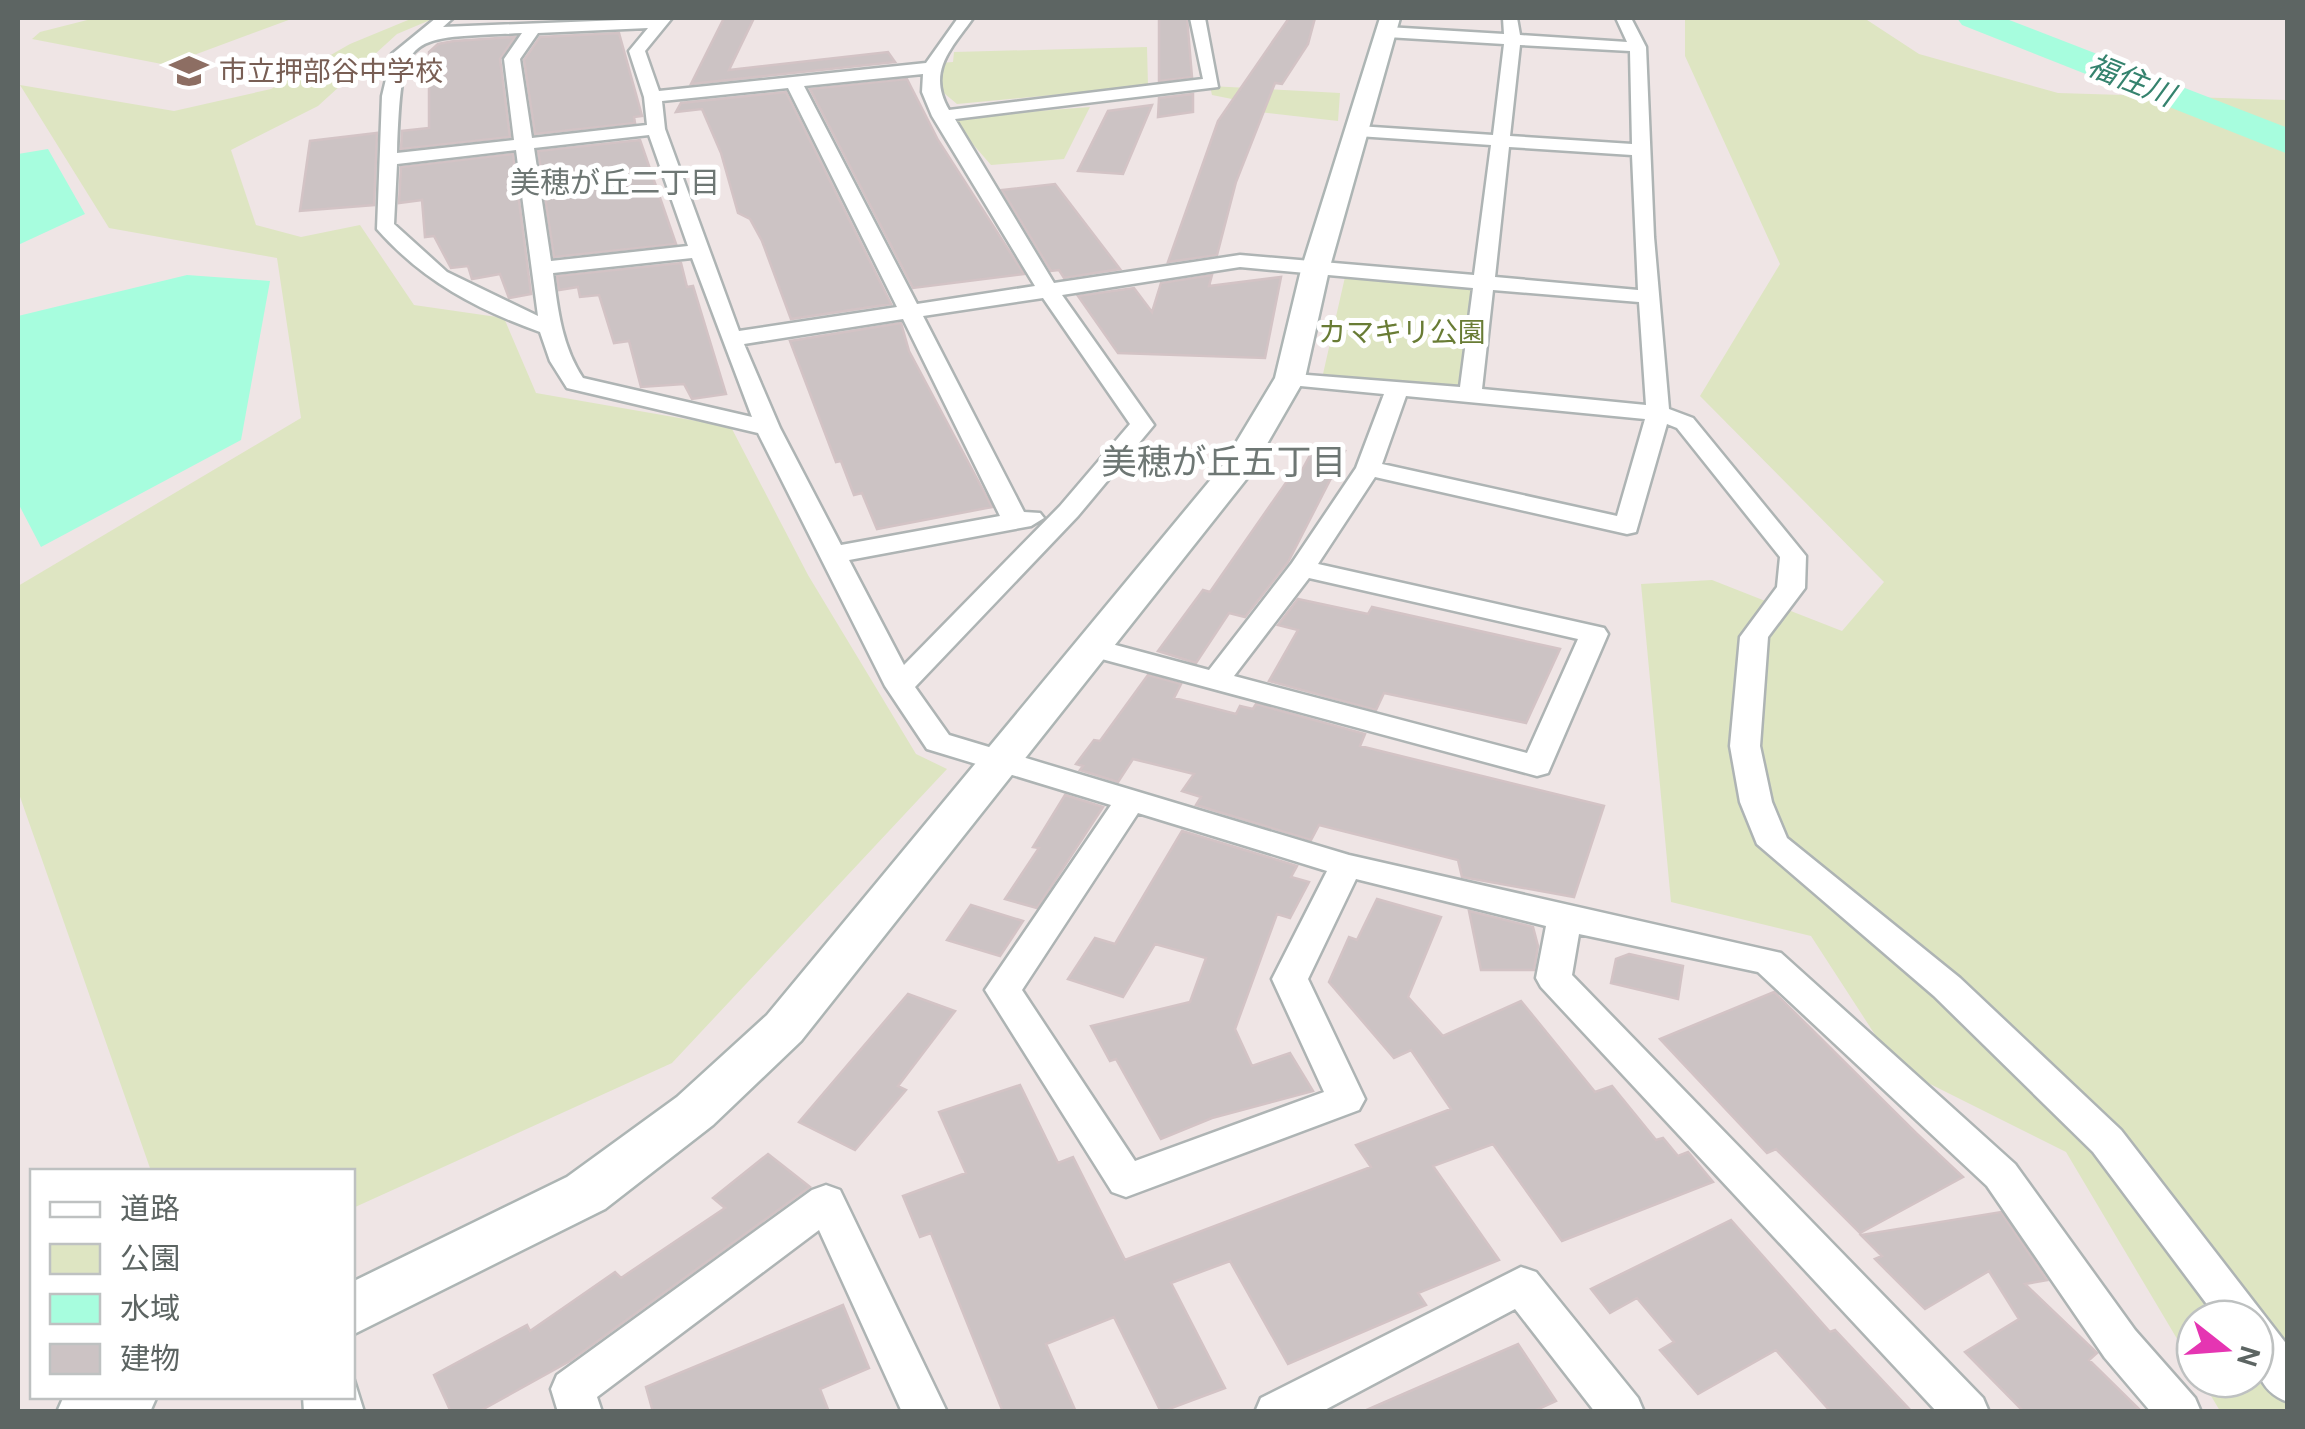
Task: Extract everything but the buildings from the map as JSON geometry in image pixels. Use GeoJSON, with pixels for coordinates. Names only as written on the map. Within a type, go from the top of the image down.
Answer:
{"type":"FeatureCollection","features":[{"type":"Feature","properties":{"kind":"street"},"geometry":{"type":"LineString","coordinates":[[445,18],[400,54],[390,96],[391,159],[384,225],[413,260],[475,300],[550,328]]}},
{"type":"Feature","properties":{"kind":"street"},"geometry":{"type":"LineString","coordinates":[[900,686],[1069,512],[1142,425],[1048,290],[1004,210],[930,92],[929,68],[946,38],[966,18]]}},
{"type":"Feature","properties":{"kind":"street"},"geometry":{"type":"LineString","coordinates":[[942,116],[1212,83],[1198,18]]}},
{"type":"Feature","properties":{"kind":"street"},"geometry":{"type":"LineString","coordinates":[[1470,396],[1513,39],[1510,18]]}},
{"type":"Feature","properties":{"kind":"street"},"geometry":{"type":"LineString","coordinates":[[1368,468],[1627,526],[1658,413],[1638,47],[1624,18]]}},
{"type":"Feature","properties":{"kind":"street"},"geometry":{"type":"LineString","coordinates":[[423,33],[662,20]]}},
{"type":"Feature","properties":{"kind":"street"},"geometry":{"type":"LineString","coordinates":[[662,20],[636,51],[652,98],[656,128],[731,338],[768,428],[900,686],[938,742],[1346,865],[1564,919],[1770,962],[2001,1175],[2120,1344],[2179,1412]]}},
{"type":"Feature","properties":{"kind":"street"},"geometry":{"type":"LineString","coordinates":[[355,1308],[586,1193],[695,1111],[784,1028],[1002,762],[1236,470],[1290,378],[1315,270],[1388,25],[1638,47]]}},
{"type":"Feature","properties":{"kind":"street"},"geometry":{"type":"LineString","coordinates":[[534,27],[512,59],[550,328],[575,382],[768,428]]}},
{"type":"Feature","properties":{"kind":"street"},"geometry":{"type":"LineString","coordinates":[[652,98],[929,68]]}},
{"type":"Feature","properties":{"kind":"street"},"geometry":{"type":"LineString","coordinates":[[793,82],[1016,520]]}},
{"type":"Feature","properties":{"kind":"street"},"geometry":{"type":"LineString","coordinates":[[391,159],[656,128]]}},
{"type":"Feature","properties":{"kind":"street"},"geometry":{"type":"LineString","coordinates":[[1358,131],[1641,150]]}},
{"type":"Feature","properties":{"kind":"street"},"geometry":{"type":"LineString","coordinates":[[542,268],[700,251]]}},
{"type":"Feature","properties":{"kind":"street"},"geometry":{"type":"LineString","coordinates":[[731,338],[1240,261],[1649,296]]}},
{"type":"Feature","properties":{"kind":"street"},"geometry":{"type":"LineString","coordinates":[[1290,378],[1658,413],[1685,422],[1793,556],[1791,588],[1754,637],[1746,728],[1745,746],[1756,802],[1773,844],[1947,987],[2107,1141],[2228,1299]]}},
{"type":"Feature","properties":{"kind":"street"},"geometry":{"type":"LineString","coordinates":[[1215,680],[1302,568],[1368,468],[1398,390]]}},
{"type":"Feature","properties":{"kind":"street"},"geometry":{"type":"LineString","coordinates":[[834,554],[1069,512]]}},
{"type":"Feature","properties":{"kind":"street"},"geometry":{"type":"LineString","coordinates":[[1093,648],[1537,766],[1594,634],[1302,568]]}},
{"type":"Feature","properties":{"kind":"street"},"geometry":{"type":"LineString","coordinates":[[1130,801],[1004,990],[1126,1181],[1346,1100],[1290,979],[1346,865]]}},
{"type":"Feature","properties":{"kind":"street"},"geometry":{"type":"LineString","coordinates":[[1564,919],[1554,978],[1967,1412]]}},
{"type":"Feature","properties":{"kind":"street"},"geometry":{"type":"LineString","coordinates":[[580,1412],[574,1389],[826,1202],[924,1412]]}},
{"type":"Feature","properties":{"kind":"street"},"geometry":{"type":"LineString","coordinates":[[1277,1412],[1521,1285],[1622,1412]]}},
{"type":"Feature","properties":{"kind":"street"},"geometry":{"type":"LineString","coordinates":[[87,1412],[120,1399]]}},
{"type":"Feature","properties":{"kind":"green space"},"geometry":{"type":"Polygon","coordinates":[[[95,18],[294,18],[167,65],[32,39],[40,32],[95,18]]]}},
{"type":"Feature","properties":{"kind":"green space"},"geometry":{"type":"Polygon","coordinates":[[[413,18],[435,18],[397,34],[318,106],[231,150],[256,225],[301,237],[360,225],[414,305],[504,318],[536,393],[731,427],[808,575],[916,754],[947,769],[672,1063],[355,1207],[355,1169],[150,1169],[18,791],[18,586],[301,418],[277,258],[109,228],[20,85],[174,111],[271,89],[350,44],[413,18]]]}},
{"type":"Feature","properties":{"kind":"green space"},"geometry":{"type":"Polygon","coordinates":[[[1685,18],[1864,18],[1919,54],[2058,93],[2287,100],[2287,1411],[2220,1411],[2213,1399],[2275,1399],[2275,1299],[2175,1299],[2175,1335],[2066,1152],[1896,1067],[1811,936],[1671,902],[1641,584],[1712,580],[1842,631],[1884,582],[1700,396],[1780,264],[1685,56],[1685,18]]]}},
{"type":"Feature","properties":{"kind":"green space"},"geometry":{"type":"Polygon","coordinates":[[[1147,47],[1148,86],[957,104],[939,89],[940,63],[953,62],[954,52],[1147,47]]]}},
{"type":"Feature","properties":{"kind":"green space"},"geometry":{"type":"Polygon","coordinates":[[[1210,86],[1340,93],[1338,121],[1251,111],[1242,101],[1212,95],[1210,86]]]}},
{"type":"Feature","properties":{"kind":"green space"},"geometry":{"type":"Polygon","coordinates":[[[1090,107],[1064,159],[991,165],[950,118],[1090,107]]]}},
{"type":"Feature","properties":{"kind":"green space","name":"カマキリ公園"},"geometry":{"type":"Polygon","coordinates":[[[1345,277],[1475,287],[1469,389],[1323,374],[1345,277]]]}},
{"type":"Feature","properties":{"kind":"water"},"geometry":{"type":"Polygon","coordinates":[[[48,149],[85,214],[18,245],[18,154],[48,149]]]}},
{"type":"Feature","properties":{"kind":"water"},"geometry":{"type":"Polygon","coordinates":[[[187,275],[270,281],[241,440],[41,547],[18,503],[18,316],[187,275]]]}},
{"type":"Feature","properties":{"kind":"waterway","name":"福住川"},"geometry":{"type":"LineString","coordinates":[[1974,18],[2288,142]]}},
{"type":"Feature","properties":{"kind":"place","name":"市立押部谷中学校"},"geometry":{"type":"Point","coordinates":[189,71]}},
{"type":"Feature","properties":{"kind":"district","name":"美穂が丘二丁目"},"geometry":{"type":"Point","coordinates":[615,182]}},
{"type":"Feature","properties":{"kind":"district","name":"美穂が丘五丁目"},"geometry":{"type":"Point","coordinates":[1224,461]}}]}
